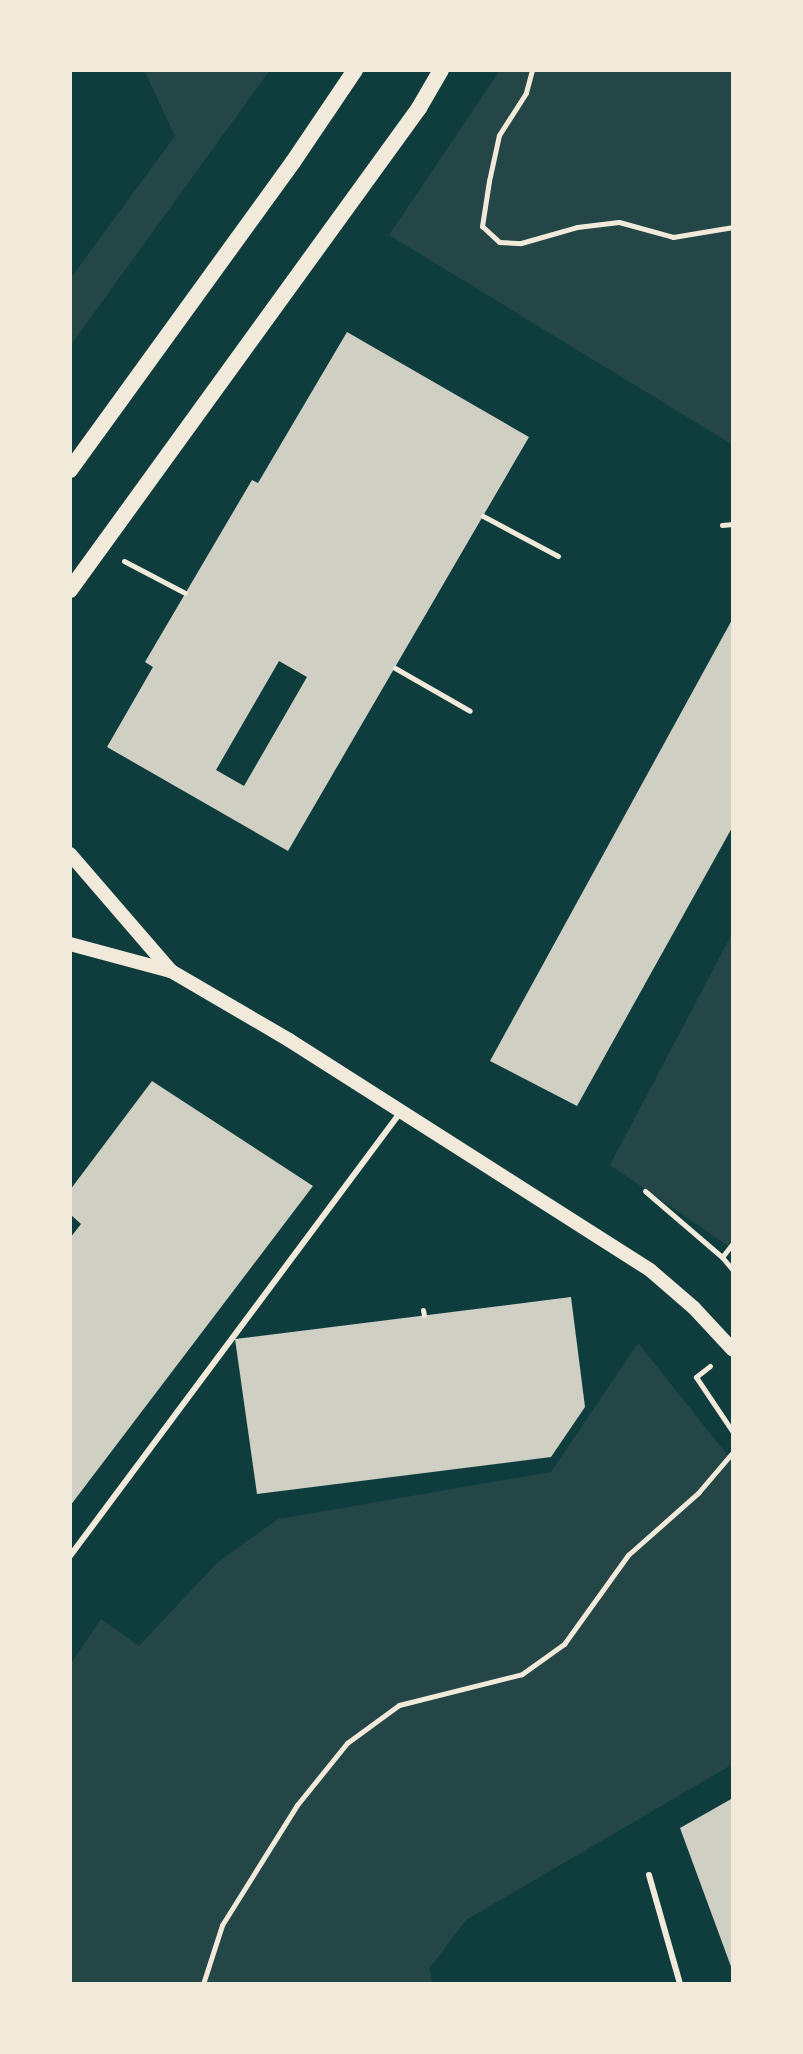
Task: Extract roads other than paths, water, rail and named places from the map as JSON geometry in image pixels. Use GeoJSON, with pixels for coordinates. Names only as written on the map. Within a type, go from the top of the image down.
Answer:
{"type":"FeatureCollection","features":[{"type":"Feature","properties":{"kind":"main road"},"geometry":{"type":"LineString","coordinates":[[70,470],[293,162],[355,70]]}},
{"type":"Feature","properties":{"kind":"main road"},"geometry":{"type":"LineString","coordinates":[[70,590],[419,108],[441,70]]}},
{"type":"Feature","properties":{"kind":"street"},"geometry":{"type":"LineString","coordinates":[[70,854],[171,971]]}},
{"type":"Feature","properties":{"kind":"street"},"geometry":{"type":"LineString","coordinates":[[70,944],[171,971],[402,1110],[650,1270],[694,1308],[733,1350]]}},
{"type":"Feature","properties":{"kind":"lane"},"geometry":{"type":"LineString","coordinates":[[70,1556],[402,1110]]}},
{"type":"Feature","properties":{"kind":"lane"},"geometry":{"type":"LineString","coordinates":[[649,1875],[680,1984]]}}]}
